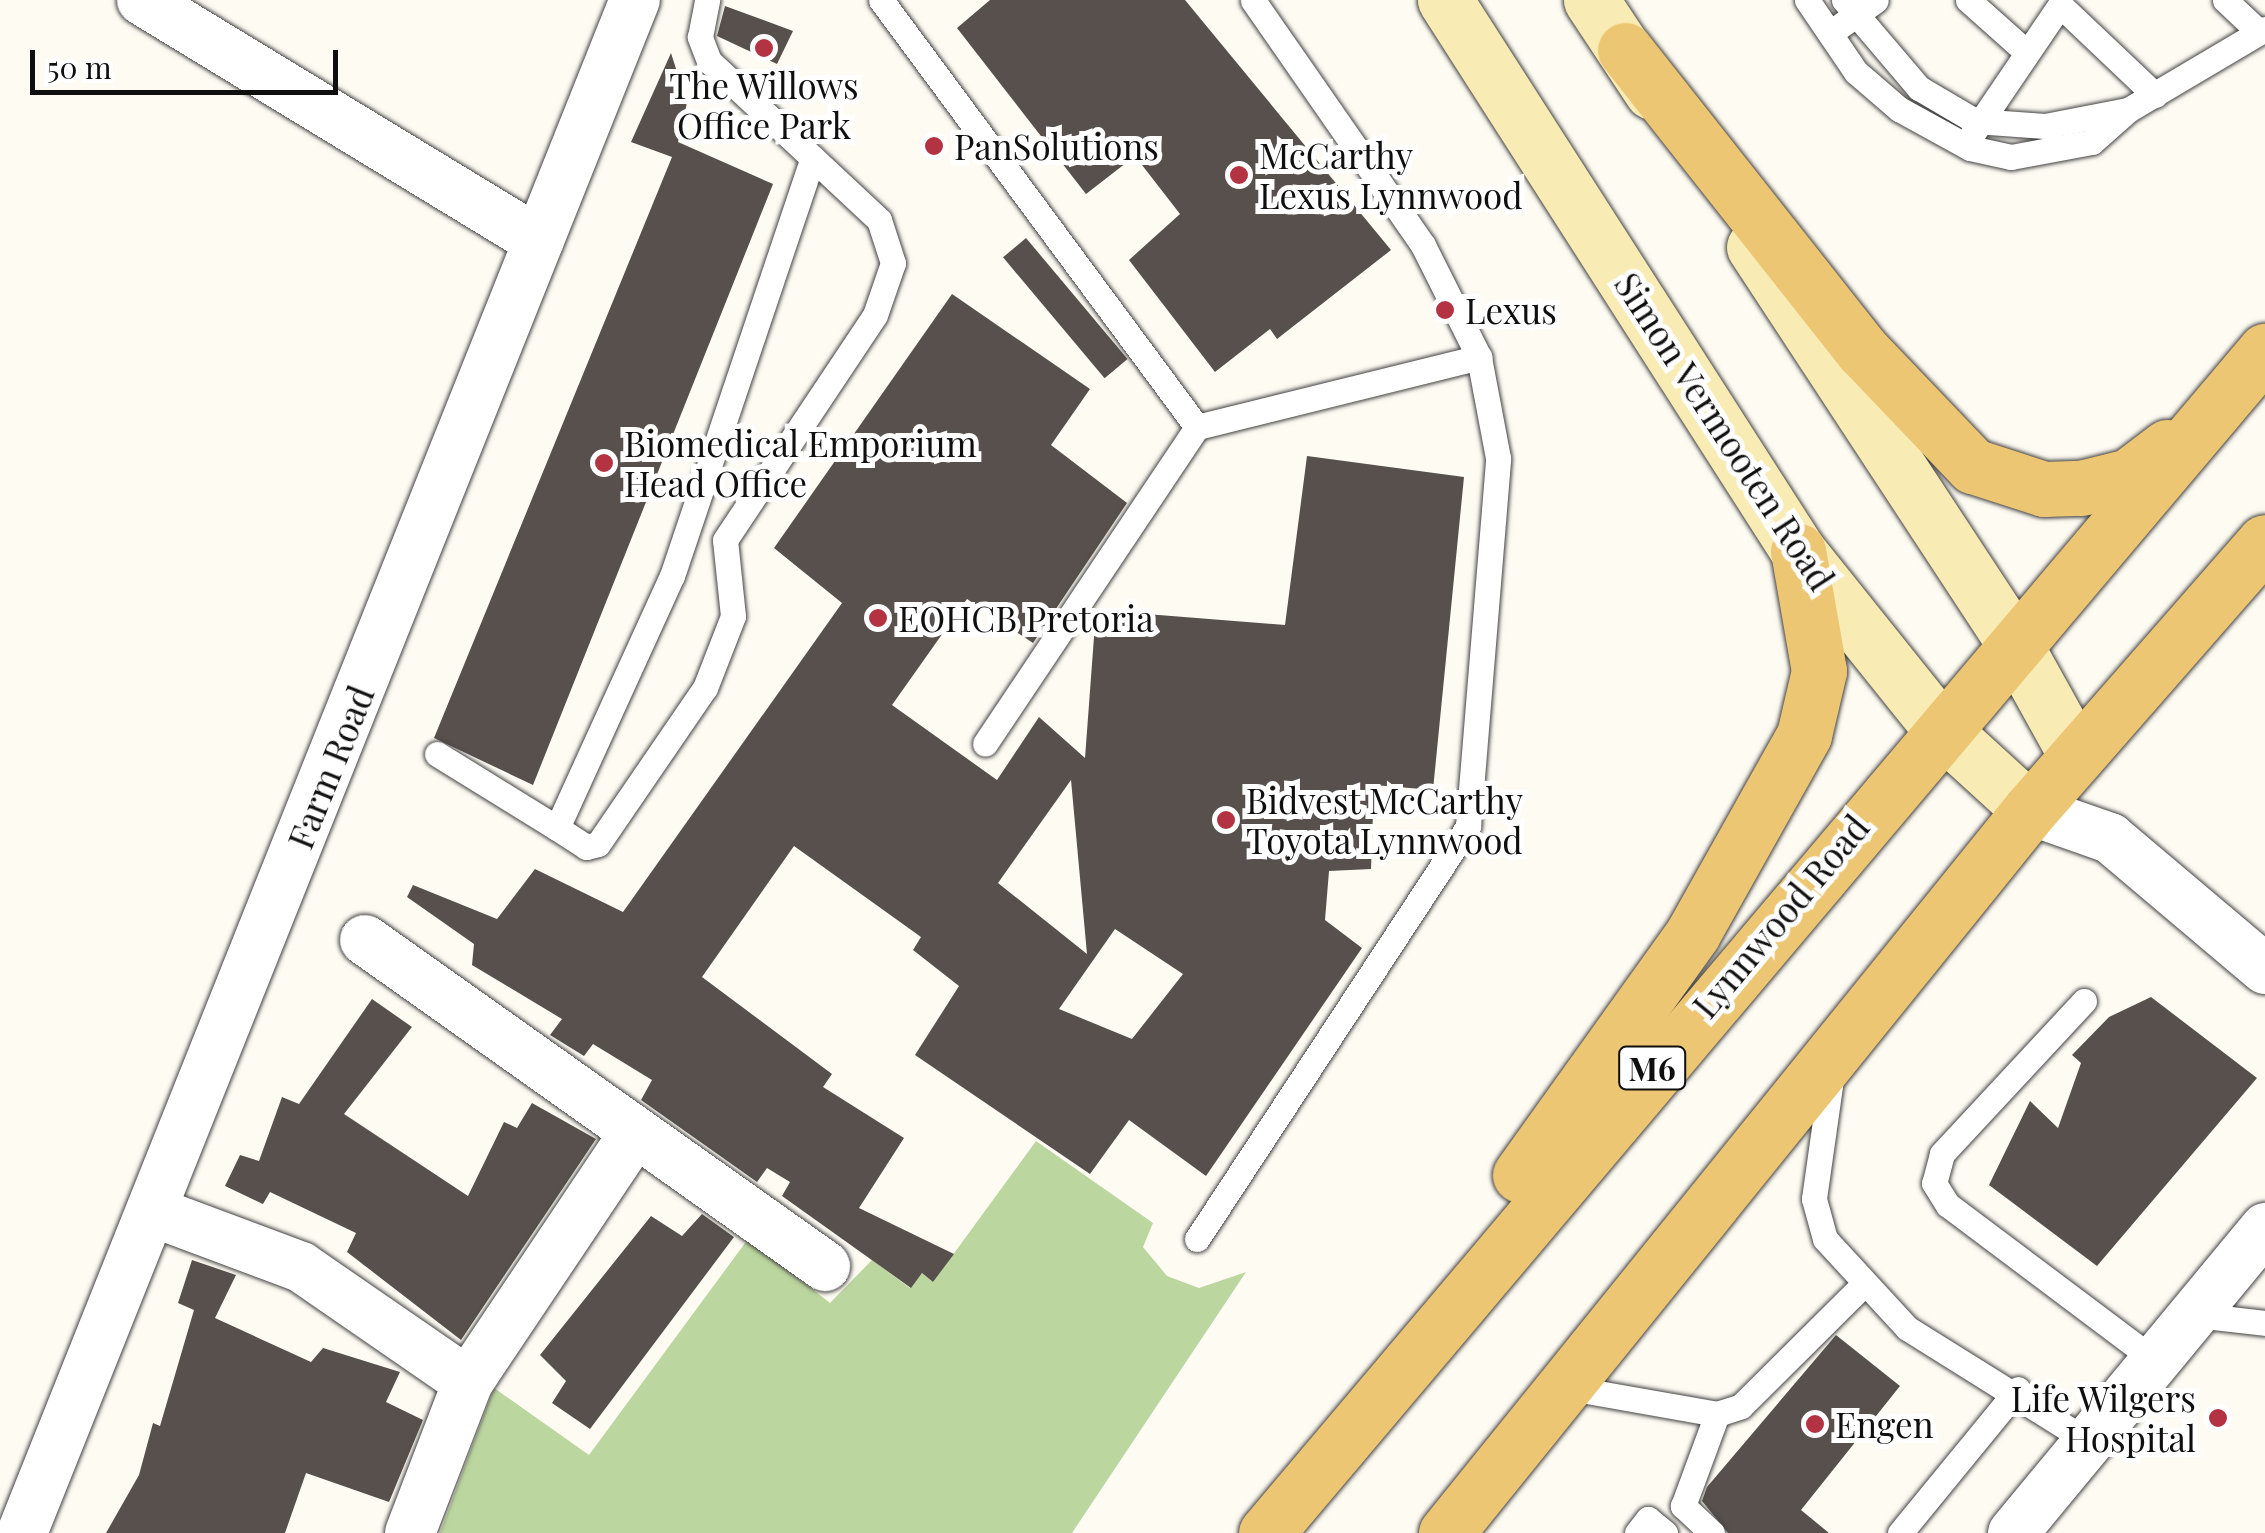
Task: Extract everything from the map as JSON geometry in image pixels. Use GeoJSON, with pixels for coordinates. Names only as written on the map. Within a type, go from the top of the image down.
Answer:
{"type":"FeatureCollection","features":[{"type":"Feature","properties":{"kind":"main road","name":"Simon Vermooten Road"},"geometry":{"type":"LineString","coordinates":[[1444,0],[1798,551],[1939,727],[2030,810]]}},
{"type":"Feature","properties":{"kind":"main road","name":"Simon Vermooten Road"},"geometry":{"type":"LineString","coordinates":[[1591,0],[2015,645],[2076,755]]}},
{"type":"Feature","properties":{"kind":"main road"},"geometry":{"type":"LineString","coordinates":[[1625,50],[1862,350],[1974,466],[2044,489],[2128,476],[2249,370]]}},
{"type":"Feature","properties":{"kind":"main road","name":"Lynnwood Road"},"geometry":{"type":"LineString","coordinates":[[1279,1514],[1939,727],[2015,645],[2249,370]]}},
{"type":"Feature","properties":{"kind":"main road"},"geometry":{"type":"LineString","coordinates":[[1446,1533],[2030,810],[2265,542]]}},
{"type":"Feature","properties":{"kind":"main road"},"geometry":{"type":"LineString","coordinates":[[1279,1514],[1693,933],[1804,734],[1819,671],[1798,551]]}},
{"type":"Feature","properties":{"kind":"street"},"geometry":{"type":"LineString","coordinates":[[142,0],[539,241]]}},
{"type":"Feature","properties":{"kind":"street","name":"Farm Road"},"geometry":{"type":"LineString","coordinates":[[22,1533],[154,1212],[635,0]]}},
{"type":"Feature","properties":{"kind":"street","name":"Simon Vermooten Road"},"geometry":{"type":"LineString","coordinates":[[2076,755],[2110,838]]}},
{"type":"Feature","properties":{"kind":"street","name":"Simon Vermooten Road"},"geometry":{"type":"LineString","coordinates":[[2030,810],[2110,838],[2265,970]]}},
{"type":"Feature","properties":{"kind":"street"},"geometry":{"type":"LineString","coordinates":[[365,940],[824,1266]]}},
{"type":"Feature","properties":{"kind":"street"},"geometry":{"type":"LineString","coordinates":[[410,1533],[468,1382],[634,1134]]}},
{"type":"Feature","properties":{"kind":"street"},"geometry":{"type":"LineString","coordinates":[[154,1212],[301,1267],[468,1382]]}},
{"type":"Feature","properties":{"kind":"street"},"geometry":{"type":"LineString","coordinates":[[2012,1533],[2196,1316],[2265,1228]]}},
{"type":"Feature","properties":{"kind":"lane"},"geometry":{"type":"LineString","coordinates":[[437,754],[586,848],[598,844],[681,728],[733,616],[724,552],[889,281],[879,220],[709,61],[700,37],[707,0]]}},
{"type":"Feature","properties":{"kind":"lane"},"geometry":{"type":"LineString","coordinates":[[881,0],[1197,428]]}},
{"type":"Feature","properties":{"kind":"lane"},"geometry":{"type":"LineString","coordinates":[[1197,1239],[1468,826],[1498,458],[1479,357],[1423,245],[1252,0]]}},
{"type":"Feature","properties":{"kind":"lane"},"geometry":{"type":"LineString","coordinates":[[1808,0],[1827,34],[1899,109],[1970,148],[2051,155],[2092,142],[2128,110],[2262,30],[2224,0]]}},
{"type":"Feature","properties":{"kind":"lane"},"geometry":{"type":"LineString","coordinates":[[1827,34],[1849,9],[1876,0]]}},
{"type":"Feature","properties":{"kind":"lane"},"geometry":{"type":"LineString","coordinates":[[1968,0],[2023,49]]}},
{"type":"Feature","properties":{"kind":"lane"},"geometry":{"type":"LineString","coordinates":[[1970,148],[1975,121],[2056,3],[2155,96]]}},
{"type":"Feature","properties":{"kind":"lane"},"geometry":{"type":"LineString","coordinates":[[1849,9],[1920,88],[1975,121],[2044,126],[2128,110]]}},
{"type":"Feature","properties":{"kind":"lane"},"geometry":{"type":"LineString","coordinates":[[557,828],[685,540],[813,158]]}},
{"type":"Feature","properties":{"kind":"lane"},"geometry":{"type":"LineString","coordinates":[[985,744],[1197,428],[1479,357]]}},
{"type":"Feature","properties":{"kind":"lane"},"geometry":{"type":"LineString","coordinates":[[685,540],[724,552]]}},
{"type":"Feature","properties":{"kind":"lane"},"geometry":{"type":"LineString","coordinates":[[2084,1001],[1942,1154],[1934,1183],[1948,1206],[2156,1362]]}},
{"type":"Feature","properties":{"kind":"lane"},"geometry":{"type":"LineString","coordinates":[[1834,1050],[1814,1199],[1825,1239],[1861,1287],[1907,1328],[2018,1390],[2088,1441]]}},
{"type":"Feature","properties":{"kind":"lane"},"geometry":{"type":"LineString","coordinates":[[1563,1386],[1717,1414],[1751,1400],[1861,1287]]}},
{"type":"Feature","properties":{"kind":"lane"},"geometry":{"type":"LineString","coordinates":[[2196,1316],[2265,1324]]}},
{"type":"Feature","properties":{"kind":"lane"},"geometry":{"type":"LineString","coordinates":[[1900,1533],[2018,1390]]}},
{"type":"Feature","properties":{"kind":"lane"},"geometry":{"type":"LineString","coordinates":[[1712,1533],[1683,1506],[1717,1414]]}},
{"type":"Feature","properties":{"kind":"lane"},"geometry":{"type":"LineString","coordinates":[[1637,1533],[1648,1519],[1665,1533]]}},
{"type":"Feature","properties":{"kind":"green space"},"geometry":{"type":"Polygon","coordinates":[[[1036,1141],[1153,1223],[1143,1247],[1167,1276],[1199,1288],[1246,1272],[1072,1533],[440,1533],[494,1388],[589,1455],[748,1239],[830,1303],[872,1260],[910,1288],[922,1273],[933,1282],[1036,1141]]]}},
{"type":"Feature","properties":{"kind":"building","name":"McCarthy Lexus Lynnwood"},"geometry":{"type":"Polygon","coordinates":[[[990,0],[1185,0],[1391,250],[1277,339],[1270,329],[1215,372],[1129,260],[1180,214],[1135,156],[1086,194],[957,28],[990,0]]]}},
{"type":"Feature","properties":{"kind":"building","name":"The Willows Office Park"},"geometry":{"type":"Polygon","coordinates":[[[725,6],[793,31],[777,64],[717,36],[725,6]]]}},
{"type":"Feature","properties":{"kind":"building","name":"Biomedical Emporium Head Office"},"geometry":{"type":"Polygon","coordinates":[[[671,53],[687,103],[678,142],[773,184],[533,785],[434,738],[672,157],[631,142],[671,53]]]}},
{"type":"Feature","properties":{"kind":"building"},"geometry":{"type":"Polygon","coordinates":[[[1026,238],[1128,359],[1105,378],[1003,257],[1026,238]]]}},
{"type":"Feature","properties":{"kind":"building"},"geometry":{"type":"Polygon","coordinates":[[[952,294],[1090,389],[1051,445],[1127,503],[1033,643],[967,599],[892,705],[997,780],[1039,717],[1085,758],[1096,610],[1285,625],[1307,456],[1464,477],[1433,790],[1374,785],[1371,869],[1329,871],[1325,920],[1362,948],[1206,1176],[1129,1120],[1090,1174],[915,1055],[959,986],[913,950],[921,937],[794,846],[702,977],[832,1074],[823,1087],[904,1138],[859,1208],[954,1254],[933,1282],[922,1273],[911,1288],[782,1196],[790,1182],[767,1168],[757,1182],[641,1100],[652,1080],[593,1044],[584,1056],[550,1035],[562,1019],[472,965],[474,944],[407,897],[413,885],[497,919],[535,869],[623,912],[842,603],[774,548],[952,294]],[[1071,780],[998,883],[1087,954],[1071,780]],[[1115,929],[1059,1009],[1132,1039],[1183,974],[1115,929]]]}},
{"type":"Feature","properties":{"kind":"building"},"geometry":{"type":"Polygon","coordinates":[[[2151,997],[2257,1078],[2097,1266],[1989,1185],[2030,1101],[2058,1128],[2081,1063],[2072,1055],[2109,1017],[2151,997]]]}},
{"type":"Feature","properties":{"kind":"building"},"geometry":{"type":"Polygon","coordinates":[[[372,999],[412,1027],[344,1114],[468,1196],[504,1122],[517,1128],[532,1103],[596,1139],[461,1340],[347,1252],[356,1233],[270,1192],[263,1204],[225,1186],[240,1155],[259,1161],[282,1097],[299,1104],[372,999]]]}},
{"type":"Feature","properties":{"kind":"building"},"geometry":{"type":"Polygon","coordinates":[[[702,1214],[734,1237],[590,1429],[552,1403],[566,1381],[540,1355],[651,1216],[682,1236],[702,1214]]]}},
{"type":"Feature","properties":{"kind":"building"},"geometry":{"type":"Polygon","coordinates":[[[192,1260],[236,1275],[215,1318],[311,1362],[323,1348],[400,1372],[386,1402],[423,1420],[389,1502],[306,1473],[285,1533],[106,1533],[139,1475],[153,1423],[160,1426],[194,1310],[178,1303],[192,1260]]]}},
{"type":"Feature","properties":{"kind":"building"},"geometry":{"type":"Polygon","coordinates":[[[1836,1335],[1900,1386],[1801,1510],[1829,1533],[1728,1533],[1702,1501],[1707,1487],[1836,1335]]]}},
{"type":"Feature","properties":{"kind":"place","name":"The Willows Office Park"},"geometry":{"type":"Point","coordinates":[764,48]}},
{"type":"Feature","properties":{"kind":"place","name":"PanSolutions"},"geometry":{"type":"Point","coordinates":[934,146]}},
{"type":"Feature","properties":{"kind":"place","name":"McCarthy Lexus Lynnwood"},"geometry":{"type":"Point","coordinates":[1239,175]}},
{"type":"Feature","properties":{"kind":"place","name":"Lexus"},"geometry":{"type":"Point","coordinates":[1445,310]}},
{"type":"Feature","properties":{"kind":"place","name":"Biomedical Emporium Head Office"},"geometry":{"type":"Point","coordinates":[604,463]}},
{"type":"Feature","properties":{"kind":"place","name":"EOHCB Pretoria"},"geometry":{"type":"Point","coordinates":[878,618]}},
{"type":"Feature","properties":{"kind":"place","name":"Bidvest McCarthy Toyota Lynnwood"},"geometry":{"type":"Point","coordinates":[1226,820]}},
{"type":"Feature","properties":{"kind":"place","name":"Life Wilgers Hospital"},"geometry":{"type":"Point","coordinates":[2218,1418]}},
{"type":"Feature","properties":{"kind":"place","name":"Engen"},"geometry":{"type":"Point","coordinates":[1815,1424]}}]}
